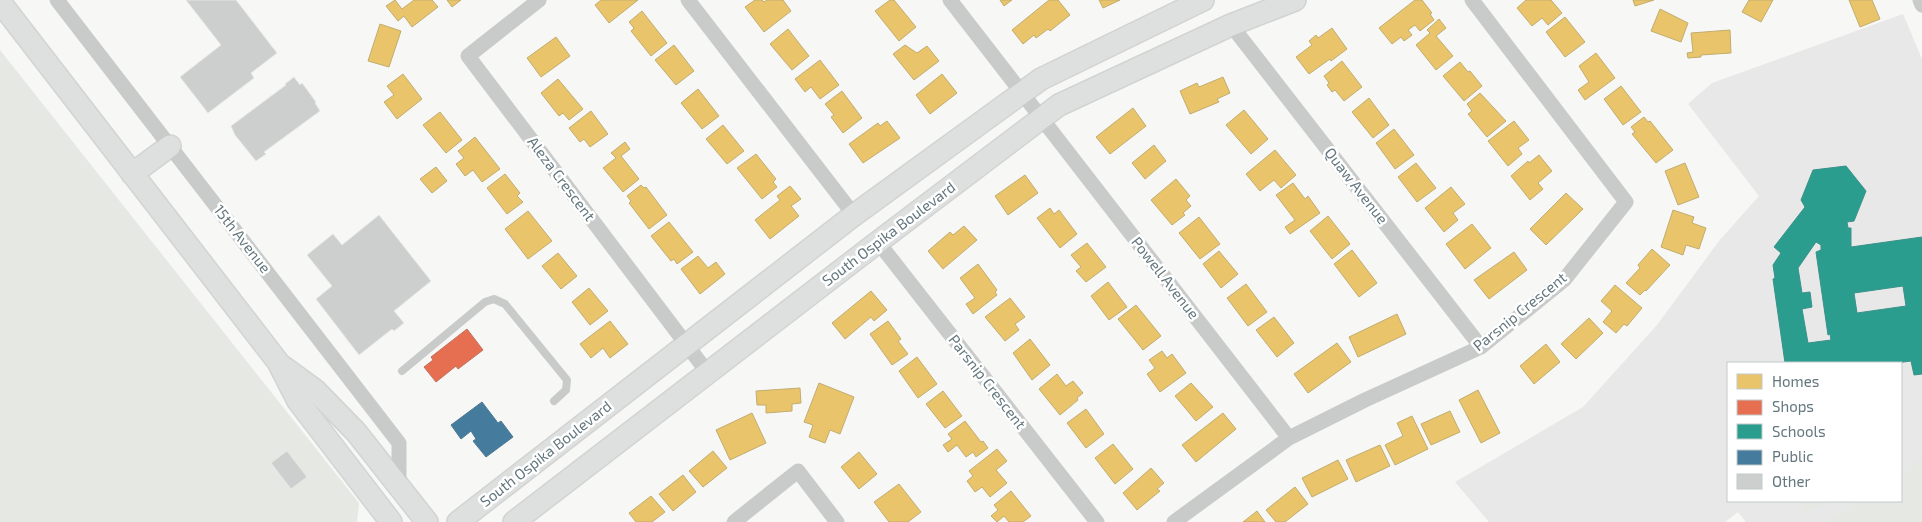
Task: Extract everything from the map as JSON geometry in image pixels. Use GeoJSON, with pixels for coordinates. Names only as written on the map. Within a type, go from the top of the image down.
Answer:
{"type":"FeatureCollection","features":[{"type":"Feature","properties":{"kind":"main road","name":"South Ospika Boulevard"},"geometry":{"type":"LineString","coordinates":[[458,522],[854,215],[1022,92],[1041,79],[1203,0]]}},
{"type":"Feature","properties":{"kind":"main road","name":"South Ospika Boulevard"},"geometry":{"type":"LineString","coordinates":[[514,522],[878,242],[1060,105],[1231,25],[1295,0]]}},
{"type":"Feature","properties":{"kind":"main road"},"geometry":{"type":"LineString","coordinates":[[0,2],[278,362],[298,401],[391,522]]}},
{"type":"Feature","properties":{"kind":"main road"},"geometry":{"type":"LineString","coordinates":[[132,174],[170,146]]}},
{"type":"Feature","properties":{"kind":"main road"},"geometry":{"type":"LineString","coordinates":[[278,362],[314,390],[356,432],[427,522]]}},
{"type":"Feature","properties":{"kind":"street","name":"15th Avenue"},"geometry":{"type":"LineString","coordinates":[[56,0],[399,443],[399,487]]}},
{"type":"Feature","properties":{"kind":"street","name":"Aleza Crescent"},"geometry":{"type":"LineString","coordinates":[[539,0],[468,56],[708,373]]}},
{"type":"Feature","properties":{"kind":"street"},"geometry":{"type":"LineString","coordinates":[[688,0],[854,215]]}},
{"type":"Feature","properties":{"kind":"street","name":"Powell Avenue"},"geometry":{"type":"LineString","coordinates":[[950,0],[1289,438]]}},
{"type":"Feature","properties":{"kind":"street","name":"Parsnip Crescent"},"geometry":{"type":"LineString","coordinates":[[1174,522],[1289,438],[1364,400],[1481,347],[1564,280],[1626,202],[1472,0]]}},
{"type":"Feature","properties":{"kind":"street"},"geometry":{"type":"LineString","coordinates":[[1920,0],[1922,5]]}},
{"type":"Feature","properties":{"kind":"street","name":"Quaw Avenue"},"geometry":{"type":"LineString","coordinates":[[1231,25],[1481,347]]}},
{"type":"Feature","properties":{"kind":"street","name":"Parsnip Crescent"},"geometry":{"type":"LineString","coordinates":[[878,242],[1097,522]]}},
{"type":"Feature","properties":{"kind":"street"},"geometry":{"type":"LineString","coordinates":[[734,522],[798,471],[837,522]]}},
{"type":"Feature","properties":{"kind":"lane"},"geometry":{"type":"LineString","coordinates":[[402,371],[485,302],[494,299],[505,304],[567,380],[566,390],[554,401]]}},
{"type":"Feature","properties":{"kind":"shaded area"},"geometry":{"type":"Polygon","coordinates":[[[1903,14],[1922,59],[1922,522],[1746,522],[1738,512],[1725,522],[1489,522],[1455,482],[1583,407],[1657,325],[1719,241],[1759,196],[1688,104],[1712,83],[1903,14]]]}},
{"type":"Feature","properties":{"kind":"shaded area"},"geometry":{"type":"Polygon","coordinates":[[[0,50],[359,503],[357,522],[0,522],[0,50]]]}},
{"type":"Feature","properties":{"kind":"shaded area"},"geometry":{"type":"Polygon","coordinates":[[[1922,458],[1922,522],[1827,522],[1857,502],[1902,502],[1902,471],[1922,458]]]}},
{"type":"Feature","properties":{"kind":"shaded area"},"geometry":{"type":"Polygon","coordinates":[[[1801,502],[1828,502],[1806,512],[1801,502]]]}},
{"type":"Feature","properties":{"kind":"building: Homes"},"geometry":{"type":"Polygon","coordinates":[[[395,0],[402,9],[414,0],[432,0],[438,7],[412,27],[404,16],[398,21],[386,6],[395,0]]]}},
{"type":"Feature","properties":{"kind":"building: Homes"},"geometry":{"type":"Polygon","coordinates":[[[447,0],[461,0],[452,7],[447,0]]]}},
{"type":"Feature","properties":{"kind":"building: Homes"},"geometry":{"type":"Polygon","coordinates":[[[601,0],[638,0],[609,23],[595,5],[601,0]]]}},
{"type":"Feature","properties":{"kind":"building: Homes"},"geometry":{"type":"Polygon","coordinates":[[[755,0],[762,0],[764,2],[767,0],[783,0],[791,11],[764,32],[745,7],[755,0]]]}},
{"type":"Feature","properties":{"kind":"building: Homes"},"geometry":{"type":"Polygon","coordinates":[[[890,0],[894,0],[916,27],[899,41],[875,11],[890,0]]]}},
{"type":"Feature","properties":{"kind":"building: Homes"},"geometry":{"type":"Polygon","coordinates":[[[1000,0],[1012,0],[1004,6],[1000,0]]]}},
{"type":"Feature","properties":{"kind":"building: Homes"},"geometry":{"type":"Polygon","coordinates":[[[1049,0],[1058,0],[1070,15],[1050,31],[1048,29],[1036,38],[1034,35],[1023,44],[1012,30],[1049,0]]]}},
{"type":"Feature","properties":{"kind":"building: Homes"},"geometry":{"type":"Polygon","coordinates":[[[1099,0],[1120,0],[1103,8],[1099,0]]]}},
{"type":"Feature","properties":{"kind":"building: Homes"},"geometry":{"type":"Polygon","coordinates":[[[1415,0],[1422,0],[1432,13],[1430,14],[1434,20],[1420,31],[1415,25],[1408,30],[1412,35],[1404,41],[1401,37],[1392,44],[1379,28],[1415,0]]]}},
{"type":"Feature","properties":{"kind":"building: Homes"},"geometry":{"type":"Polygon","coordinates":[[[1526,0],[1551,0],[1562,13],[1548,25],[1542,18],[1532,26],[1517,8],[1526,0]]]}},
{"type":"Feature","properties":{"kind":"building: Homes"},"geometry":{"type":"Polygon","coordinates":[[[1633,0],[1654,0],[1635,6],[1633,0]]]}},
{"type":"Feature","properties":{"kind":"building: Homes"},"geometry":{"type":"Polygon","coordinates":[[[1749,0],[1773,0],[1761,22],[1742,12],[1749,0]]]}},
{"type":"Feature","properties":{"kind":"building: Homes"},"geometry":{"type":"Polygon","coordinates":[[[1849,0],[1872,0],[1880,19],[1860,27],[1849,0]]]}},
{"type":"Feature","properties":{"kind":"building: Homes"},"geometry":{"type":"Polygon","coordinates":[[[1660,9],[1688,23],[1681,42],[1651,31],[1660,9]]]}},
{"type":"Feature","properties":{"kind":"building: Homes"},"geometry":{"type":"Polygon","coordinates":[[[642,11],[667,43],[651,56],[631,31],[634,28],[629,22],[642,11]]]}},
{"type":"Feature","properties":{"kind":"building: Homes"},"geometry":{"type":"Polygon","coordinates":[[[1565,17],[1585,42],[1565,57],[1546,32],[1565,17]]]}},
{"type":"Feature","properties":{"kind":"building: Homes"},"geometry":{"type":"Polygon","coordinates":[[[1439,19],[1446,28],[1436,36],[1453,56],[1436,70],[1416,45],[1430,33],[1427,30],[1439,19]]]}},
{"type":"Feature","properties":{"kind":"building: Homes"},"geometry":{"type":"Polygon","coordinates":[[[380,24],[401,31],[389,67],[368,61],[380,24]]]}},
{"type":"Feature","properties":{"kind":"building: Homes"},"geometry":{"type":"Polygon","coordinates":[[[1332,28],[1347,49],[1309,74],[1296,57],[1312,45],[1309,41],[1316,35],[1318,38],[1332,28]]]}},
{"type":"Feature","properties":{"kind":"building: Homes"},"geometry":{"type":"Polygon","coordinates":[[[788,29],[809,56],[792,70],[770,44],[788,29]]]}},
{"type":"Feature","properties":{"kind":"building: Homes"},"geometry":{"type":"Polygon","coordinates":[[[1730,30],[1731,53],[1688,58],[1687,53],[1693,52],[1691,33],[1730,30]]]}},
{"type":"Feature","properties":{"kind":"building: Homes"},"geometry":{"type":"Polygon","coordinates":[[[556,37],[570,56],[541,77],[527,58],[556,37]]]}},
{"type":"Feature","properties":{"kind":"building: Homes"},"geometry":{"type":"Polygon","coordinates":[[[674,45],[694,71],[676,85],[655,60],[674,45]]]}},
{"type":"Feature","properties":{"kind":"building: Homes"},"geometry":{"type":"Polygon","coordinates":[[[905,45],[917,53],[927,46],[939,61],[914,80],[893,54],[905,45]]]}},
{"type":"Feature","properties":{"kind":"building: Homes"},"geometry":{"type":"Polygon","coordinates":[[[1596,53],[1615,78],[1585,100],[1578,90],[1589,82],[1579,66],[1596,53]]]}},
{"type":"Feature","properties":{"kind":"building: Homes"},"geometry":{"type":"Polygon","coordinates":[[[820,60],[839,85],[820,99],[811,87],[805,92],[795,79],[820,60]]]}},
{"type":"Feature","properties":{"kind":"building: Homes"},"geometry":{"type":"Polygon","coordinates":[[[1342,61],[1362,87],[1344,101],[1335,90],[1332,92],[1324,76],[1342,61]]]}},
{"type":"Feature","properties":{"kind":"building: Homes"},"geometry":{"type":"Polygon","coordinates":[[[1460,62],[1482,86],[1464,101],[1443,76],[1460,62]]]}},
{"type":"Feature","properties":{"kind":"building: Homes"},"geometry":{"type":"Polygon","coordinates":[[[403,74],[422,99],[397,119],[384,102],[394,95],[387,86],[403,74]]]}},
{"type":"Feature","properties":{"kind":"building: Homes"},"geometry":{"type":"Polygon","coordinates":[[[942,74],[957,93],[930,114],[916,95],[942,74]]]}},
{"type":"Feature","properties":{"kind":"building: Homes"},"geometry":{"type":"Polygon","coordinates":[[[1223,77],[1230,93],[1217,99],[1219,102],[1190,114],[1180,91],[1197,83],[1199,87],[1223,77]]]}},
{"type":"Feature","properties":{"kind":"building: Homes"},"geometry":{"type":"Polygon","coordinates":[[[558,79],[583,109],[569,120],[563,113],[559,116],[541,93],[558,79]]]}},
{"type":"Feature","properties":{"kind":"building: Homes"},"geometry":{"type":"Polygon","coordinates":[[[1621,86],[1641,112],[1623,125],[1604,99],[1621,86]]]}},
{"type":"Feature","properties":{"kind":"building: Homes"},"geometry":{"type":"Polygon","coordinates":[[[698,89],[719,116],[702,129],[681,103],[698,89]]]}},
{"type":"Feature","properties":{"kind":"building: Homes"},"geometry":{"type":"Polygon","coordinates":[[[842,91],[862,118],[843,133],[831,117],[834,115],[825,104],[842,91]]]}},
{"type":"Feature","properties":{"kind":"building: Homes"},"geometry":{"type":"Polygon","coordinates":[[[1480,93],[1506,121],[1487,137],[1468,114],[1472,111],[1467,104],[1480,93]]]}},
{"type":"Feature","properties":{"kind":"building: Homes"},"geometry":{"type":"Polygon","coordinates":[[[1369,98],[1389,125],[1373,138],[1352,112],[1369,98]]]}},
{"type":"Feature","properties":{"kind":"building: Homes"},"geometry":{"type":"Polygon","coordinates":[[[1133,108],[1146,126],[1110,154],[1096,137],[1133,108]]]}},
{"type":"Feature","properties":{"kind":"building: Homes"},"geometry":{"type":"Polygon","coordinates":[[[1244,110],[1268,139],[1251,154],[1226,125],[1244,110]]]}},
{"type":"Feature","properties":{"kind":"building: Homes"},"geometry":{"type":"Polygon","coordinates":[[[591,111],[608,134],[590,147],[584,139],[580,142],[569,128],[591,111]]]}},
{"type":"Feature","properties":{"kind":"building: Homes"},"geometry":{"type":"Polygon","coordinates":[[[440,112],[462,140],[446,153],[423,125],[440,112]]]}},
{"type":"Feature","properties":{"kind":"building: Homes"},"geometry":{"type":"Polygon","coordinates":[[[1644,117],[1648,122],[1650,121],[1673,150],[1656,163],[1632,134],[1635,132],[1631,127],[1644,117]]]}},
{"type":"Feature","properties":{"kind":"building: Homes"},"geometry":{"type":"Polygon","coordinates":[[[887,121],[900,138],[863,163],[849,144],[878,123],[880,126],[887,121]]]}},
{"type":"Feature","properties":{"kind":"building: Homes"},"geometry":{"type":"Polygon","coordinates":[[[1514,121],[1529,140],[1518,148],[1522,154],[1508,166],[1488,141],[1514,121]]]}},
{"type":"Feature","properties":{"kind":"building: Homes"},"geometry":{"type":"Polygon","coordinates":[[[723,125],[744,151],[727,164],[706,139],[723,125]]]}},
{"type":"Feature","properties":{"kind":"building: Homes"},"geometry":{"type":"Polygon","coordinates":[[[1394,129],[1414,155],[1395,169],[1376,143],[1394,129]]]}},
{"type":"Feature","properties":{"kind":"building: Homes"},"geometry":{"type":"Polygon","coordinates":[[[475,137],[500,169],[482,182],[473,170],[465,176],[456,164],[464,158],[458,151],[475,137]]]}},
{"type":"Feature","properties":{"kind":"building: Homes"},"geometry":{"type":"Polygon","coordinates":[[[625,142],[630,149],[621,156],[639,179],[623,192],[603,168],[616,158],[611,153],[625,142]]]}},
{"type":"Feature","properties":{"kind":"building: Homes"},"geometry":{"type":"Polygon","coordinates":[[[1154,145],[1166,161],[1145,179],[1132,163],[1154,145]]]}},
{"type":"Feature","properties":{"kind":"building: Homes"},"geometry":{"type":"Polygon","coordinates":[[[1275,150],[1296,175],[1281,188],[1274,180],[1260,191],[1246,174],[1275,150]]]}},
{"type":"Feature","properties":{"kind":"building: Homes"},"geometry":{"type":"Polygon","coordinates":[[[756,154],[776,179],[773,182],[777,187],[762,199],[737,168],[756,154]]]}},
{"type":"Feature","properties":{"kind":"building: Homes"},"geometry":{"type":"Polygon","coordinates":[[[1539,155],[1552,171],[1538,183],[1543,189],[1530,200],[1511,176],[1528,161],[1529,163],[1539,155]]]}},
{"type":"Feature","properties":{"kind":"building: Homes"},"geometry":{"type":"Polygon","coordinates":[[[1416,163],[1436,188],[1417,202],[1398,177],[1416,163]]]}},
{"type":"Feature","properties":{"kind":"building: Homes"},"geometry":{"type":"Polygon","coordinates":[[[1685,163],[1699,197],[1678,205],[1665,171],[1685,163]]]}},
{"type":"Feature","properties":{"kind":"building: Homes"},"geometry":{"type":"Polygon","coordinates":[[[436,167],[447,181],[432,193],[420,179],[436,167]]]}},
{"type":"Feature","properties":{"kind":"building: Homes"},"geometry":{"type":"Polygon","coordinates":[[[505,174],[520,193],[517,196],[523,202],[507,214],[487,188],[505,174]]]}},
{"type":"Feature","properties":{"kind":"building: Homes"},"geometry":{"type":"Polygon","coordinates":[[[1025,175],[1038,193],[1008,215],[995,196],[1025,175]]]}},
{"type":"Feature","properties":{"kind":"building: Homes"},"geometry":{"type":"Polygon","coordinates":[[[1176,179],[1190,196],[1186,200],[1191,206],[1183,213],[1185,215],[1172,225],[1151,200],[1176,179]]]}},
{"type":"Feature","properties":{"kind":"building: Homes"},"geometry":{"type":"Polygon","coordinates":[[[1293,183],[1305,199],[1308,196],[1320,213],[1290,234],[1285,227],[1295,220],[1276,195],[1293,183]]]}},
{"type":"Feature","properties":{"kind":"building: Homes"},"geometry":{"type":"Polygon","coordinates":[[[641,185],[644,188],[646,187],[667,215],[649,229],[629,203],[631,201],[627,196],[641,185]]]}},
{"type":"Feature","properties":{"kind":"building: Homes"},"geometry":{"type":"Polygon","coordinates":[[[790,186],[801,199],[791,206],[799,216],[770,239],[755,220],[780,200],[777,196],[790,186]]]}},
{"type":"Feature","properties":{"kind":"building: Homes"},"geometry":{"type":"Polygon","coordinates":[[[1451,187],[1465,204],[1453,213],[1458,220],[1444,232],[1425,208],[1451,187]]]}},
{"type":"Feature","properties":{"kind":"building: Homes"},"geometry":{"type":"Polygon","coordinates":[[[1566,193],[1583,209],[1546,245],[1530,229],[1566,193]]]}},
{"type":"Feature","properties":{"kind":"building: Homes"},"geometry":{"type":"Polygon","coordinates":[[[1050,208],[1054,214],[1059,210],[1077,234],[1060,248],[1037,218],[1050,208]]]}},
{"type":"Feature","properties":{"kind":"building: Homes"},"geometry":{"type":"Polygon","coordinates":[[[1673,210],[1694,217],[1692,223],[1706,228],[1699,249],[1686,245],[1683,255],[1661,247],[1673,210]]]}},
{"type":"Feature","properties":{"kind":"building: Homes"},"geometry":{"type":"Polygon","coordinates":[[[528,211],[552,241],[528,259],[505,229],[528,211]]]}},
{"type":"Feature","properties":{"kind":"building: Homes"},"geometry":{"type":"Polygon","coordinates":[[[1328,216],[1350,244],[1332,259],[1310,231],[1328,216]]]}},
{"type":"Feature","properties":{"kind":"building: Homes"},"geometry":{"type":"Polygon","coordinates":[[[1199,217],[1220,244],[1200,259],[1179,233],[1199,217]]]}},
{"type":"Feature","properties":{"kind":"building: Homes"},"geometry":{"type":"Polygon","coordinates":[[[669,222],[693,252],[677,264],[674,259],[671,261],[651,236],[669,222]]]}},
{"type":"Feature","properties":{"kind":"building: Homes"},"geometry":{"type":"Polygon","coordinates":[[[1472,224],[1491,248],[1465,269],[1446,244],[1472,224]]]}},
{"type":"Feature","properties":{"kind":"building: Homes"},"geometry":{"type":"Polygon","coordinates":[[[964,226],[977,240],[943,269],[928,251],[950,232],[953,235],[964,226]]]}},
{"type":"Feature","properties":{"kind":"building: Homes"},"geometry":{"type":"Polygon","coordinates":[[[1087,243],[1106,267],[1086,282],[1076,271],[1081,267],[1071,255],[1087,243]]]}},
{"type":"Feature","properties":{"kind":"building: Homes"},"geometry":{"type":"Polygon","coordinates":[[[1652,249],[1670,265],[1640,295],[1626,283],[1640,268],[1638,265],[1652,249]]]}},
{"type":"Feature","properties":{"kind":"building: Homes"},"geometry":{"type":"Polygon","coordinates":[[[1352,250],[1377,283],[1359,297],[1334,264],[1352,250]]]}},
{"type":"Feature","properties":{"kind":"building: Homes"},"geometry":{"type":"Polygon","coordinates":[[[1219,251],[1238,274],[1221,288],[1203,264],[1219,251]]]}},
{"type":"Feature","properties":{"kind":"building: Homes"},"geometry":{"type":"Polygon","coordinates":[[[1514,252],[1527,270],[1489,299],[1474,280],[1514,252]]]}},
{"type":"Feature","properties":{"kind":"building: Homes"},"geometry":{"type":"Polygon","coordinates":[[[558,253],[577,276],[561,289],[542,266],[558,253]]]}},
{"type":"Feature","properties":{"kind":"building: Homes"},"geometry":{"type":"Polygon","coordinates":[[[698,256],[708,268],[716,262],[725,274],[700,294],[681,269],[698,256]]]}},
{"type":"Feature","properties":{"kind":"building: Homes"},"geometry":{"type":"Polygon","coordinates":[[[978,264],[997,290],[995,292],[997,295],[973,314],[966,304],[975,298],[960,278],[978,264]]]}},
{"type":"Feature","properties":{"kind":"building: Homes"},"geometry":{"type":"Polygon","coordinates":[[[1108,282],[1127,307],[1109,320],[1091,296],[1108,282]]]}},
{"type":"Feature","properties":{"kind":"building: Homes"},"geometry":{"type":"Polygon","coordinates":[[[1246,284],[1267,312],[1248,326],[1227,298],[1246,284]]]}},
{"type":"Feature","properties":{"kind":"building: Homes"},"geometry":{"type":"Polygon","coordinates":[[[1615,285],[1642,308],[1627,326],[1624,324],[1616,333],[1603,322],[1612,311],[1601,301],[1615,285]]]}},
{"type":"Feature","properties":{"kind":"building: Homes"},"geometry":{"type":"Polygon","coordinates":[[[589,288],[608,311],[590,325],[572,302],[589,288]]]}},
{"type":"Feature","properties":{"kind":"building: Homes"},"geometry":{"type":"Polygon","coordinates":[[[871,291],[887,310],[874,321],[871,317],[845,339],[832,323],[871,291]]]}},
{"type":"Feature","properties":{"kind":"building: Homes"},"geometry":{"type":"Polygon","coordinates":[[[1010,298],[1025,317],[1015,324],[1019,330],[1005,341],[985,317],[1010,298]]]}},
{"type":"Feature","properties":{"kind":"building: Homes"},"geometry":{"type":"Polygon","coordinates":[[[1136,305],[1161,336],[1143,350],[1118,319],[1136,305]]]}},
{"type":"Feature","properties":{"kind":"building: Homes"},"geometry":{"type":"Polygon","coordinates":[[[1397,314],[1406,334],[1358,357],[1349,337],[1397,314]]]}},
{"type":"Feature","properties":{"kind":"building: Homes"},"geometry":{"type":"Polygon","coordinates":[[[1274,317],[1294,343],[1277,357],[1256,330],[1274,317]]]}},
{"type":"Feature","properties":{"kind":"building: Homes"},"geometry":{"type":"Polygon","coordinates":[[[1589,318],[1603,333],[1576,359],[1561,344],[1589,318]]]}},
{"type":"Feature","properties":{"kind":"building: Homes"},"geometry":{"type":"Polygon","coordinates":[[[610,321],[628,344],[610,358],[603,348],[591,358],[580,344],[610,321]]]}},
{"type":"Feature","properties":{"kind":"building: Homes"},"geometry":{"type":"Polygon","coordinates":[[[888,321],[901,339],[898,341],[908,354],[892,365],[870,334],[888,321]]]}},
{"type":"Feature","properties":{"kind":"building: Homes"},"geometry":{"type":"Polygon","coordinates":[[[1030,339],[1050,365],[1032,380],[1013,353],[1030,339]]]}},
{"type":"Feature","properties":{"kind":"building: Homes"},"geometry":{"type":"Polygon","coordinates":[[[1337,343],[1351,362],[1308,393],[1294,374],[1337,343]]]}},
{"type":"Feature","properties":{"kind":"building: Homes"},"geometry":{"type":"Polygon","coordinates":[[[1546,344],[1560,362],[1534,384],[1520,366],[1546,344]]]}},
{"type":"Feature","properties":{"kind":"building: Homes"},"geometry":{"type":"Polygon","coordinates":[[[1162,351],[1167,358],[1172,354],[1186,373],[1160,392],[1147,374],[1155,368],[1149,360],[1162,351]]]}},
{"type":"Feature","properties":{"kind":"building: Homes"},"geometry":{"type":"Polygon","coordinates":[[[917,357],[937,384],[918,398],[899,371],[917,357]]]}},
{"type":"Feature","properties":{"kind":"building: Homes"},"geometry":{"type":"Polygon","coordinates":[[[1057,374],[1066,386],[1073,381],[1083,393],[1077,398],[1078,400],[1060,415],[1039,389],[1057,374]]]}},
{"type":"Feature","properties":{"kind":"building: Homes"},"geometry":{"type":"Polygon","coordinates":[[[819,383],[854,397],[840,434],[830,430],[825,443],[809,437],[813,425],[804,422],[819,383]]]}},
{"type":"Feature","properties":{"kind":"building: Homes"},"geometry":{"type":"Polygon","coordinates":[[[1191,383],[1213,407],[1196,421],[1175,396],[1191,383]]]}},
{"type":"Feature","properties":{"kind":"building: Homes"},"geometry":{"type":"Polygon","coordinates":[[[800,388],[801,403],[792,404],[792,411],[766,413],[766,405],[757,405],[756,391],[800,388]]]}},
{"type":"Feature","properties":{"kind":"building: Homes"},"geometry":{"type":"Polygon","coordinates":[[[1478,390],[1500,433],[1481,443],[1459,400],[1478,390]]]}},
{"type":"Feature","properties":{"kind":"building: Homes"},"geometry":{"type":"Polygon","coordinates":[[[943,391],[962,416],[945,428],[926,404],[943,391]]]}},
{"type":"Feature","properties":{"kind":"building: Homes"},"geometry":{"type":"Polygon","coordinates":[[[1086,409],[1104,434],[1086,448],[1067,423],[1086,409]]]}},
{"type":"Feature","properties":{"kind":"building: Homes"},"geometry":{"type":"Polygon","coordinates":[[[1450,411],[1460,432],[1431,445],[1421,424],[1450,411]]]}},
{"type":"Feature","properties":{"kind":"building: Homes"},"geometry":{"type":"Polygon","coordinates":[[[752,413],[766,443],[730,460],[716,430],[752,413]]]}},
{"type":"Feature","properties":{"kind":"building: Homes"},"geometry":{"type":"Polygon","coordinates":[[[1223,413],[1236,429],[1196,462],[1182,445],[1223,413]]]}},
{"type":"Feature","properties":{"kind":"building: Homes"},"geometry":{"type":"Polygon","coordinates":[[[1412,416],[1428,449],[1395,465],[1385,445],[1403,436],[1397,423],[1412,416]]]}},
{"type":"Feature","properties":{"kind":"building: Homes"},"geometry":{"type":"Polygon","coordinates":[[[965,421],[988,448],[976,457],[973,452],[966,457],[957,445],[948,452],[943,445],[952,439],[948,434],[965,421]]]}},
{"type":"Feature","properties":{"kind":"building: Homes"},"geometry":{"type":"Polygon","coordinates":[[[1113,444],[1133,469],[1115,484],[1095,458],[1113,444]]]}},
{"type":"Feature","properties":{"kind":"building: Homes"},"geometry":{"type":"Polygon","coordinates":[[[1380,445],[1390,466],[1356,482],[1346,460],[1380,445]]]}},
{"type":"Feature","properties":{"kind":"building: Homes"},"geometry":{"type":"Polygon","coordinates":[[[997,449],[1007,461],[996,470],[1007,483],[990,497],[982,487],[975,492],[967,481],[973,476],[969,471],[997,449]]]}},
{"type":"Feature","properties":{"kind":"building: Homes"},"geometry":{"type":"Polygon","coordinates":[[[713,451],[727,468],[703,487],[689,471],[713,451]]]}},
{"type":"Feature","properties":{"kind":"building: Homes"},"geometry":{"type":"Polygon","coordinates":[[[859,452],[877,474],[859,489],[841,467],[859,452]]]}},
{"type":"Feature","properties":{"kind":"building: Homes"},"geometry":{"type":"Polygon","coordinates":[[[1338,460],[1348,479],[1312,497],[1302,478],[1338,460]]]}},
{"type":"Feature","properties":{"kind":"building: Homes"},"geometry":{"type":"Polygon","coordinates":[[[1151,468],[1164,483],[1157,489],[1160,491],[1137,510],[1123,493],[1151,468]]]}},
{"type":"Feature","properties":{"kind":"building: Homes"},"geometry":{"type":"Polygon","coordinates":[[[683,475],[696,492],[673,511],[659,494],[683,475]]]}},
{"type":"Feature","properties":{"kind":"building: Homes"},"geometry":{"type":"Polygon","coordinates":[[[899,484],[921,512],[908,522],[889,522],[874,502],[899,484]]]}},
{"type":"Feature","properties":{"kind":"building: Homes"},"geometry":{"type":"Polygon","coordinates":[[[1295,487],[1308,504],[1285,522],[1276,522],[1266,510],[1295,487]]]}},
{"type":"Feature","properties":{"kind":"building: Homes"},"geometry":{"type":"Polygon","coordinates":[[[1011,491],[1031,516],[1023,522],[1009,522],[1004,516],[997,522],[991,516],[998,510],[994,505],[1011,491]]]}},
{"type":"Feature","properties":{"kind":"building: Homes"},"geometry":{"type":"Polygon","coordinates":[[[651,496],[665,512],[652,522],[636,522],[629,513],[651,496]]]}},
{"type":"Feature","properties":{"kind":"building: Homes"},"geometry":{"type":"Polygon","coordinates":[[[1257,511],[1265,522],[1243,522],[1257,511]]]}},
{"type":"Feature","properties":{"kind":"building: Shops"},"geometry":{"type":"Polygon","coordinates":[[[467,329],[483,350],[458,369],[456,366],[436,382],[424,367],[433,360],[431,357],[467,329]]]}},
{"type":"Feature","properties":{"kind":"building: Schools"},"geometry":{"type":"Polygon","coordinates":[[[1846,166],[1866,191],[1854,221],[1847,222],[1848,228],[1851,228],[1851,247],[1922,237],[1922,374],[1914,375],[1911,361],[1785,362],[1773,279],[1775,278],[1773,265],[1781,253],[1774,247],[1805,207],[1801,200],[1813,170],[1846,166]],[[1816,242],[1798,268],[1802,293],[1810,292],[1812,307],[1802,309],[1808,343],[1831,340],[1830,334],[1828,335],[1816,252],[1821,250],[1821,245],[1816,242]],[[1903,286],[1854,293],[1857,313],[1906,306],[1903,286]]]}},
{"type":"Feature","properties":{"kind":"building: Public"},"geometry":{"type":"Polygon","coordinates":[[[482,402],[498,423],[501,421],[513,437],[486,457],[473,441],[476,439],[471,431],[461,439],[451,425],[482,402]]]}},
{"type":"Feature","properties":{"kind":"building: Other"},"geometry":{"type":"Polygon","coordinates":[[[186,0],[236,0],[277,53],[251,73],[254,78],[208,113],[180,77],[221,45],[186,0]]]}},
{"type":"Feature","properties":{"kind":"building: Other"},"geometry":{"type":"Polygon","coordinates":[[[294,77],[300,85],[302,83],[316,102],[320,111],[264,152],[266,154],[256,161],[235,135],[231,126],[294,77]]]}},
{"type":"Feature","properties":{"kind":"building: Other"},"geometry":{"type":"Polygon","coordinates":[[[379,215],[431,281],[394,311],[404,323],[394,331],[392,329],[359,355],[316,299],[332,286],[307,255],[333,234],[342,245],[379,215]]]}},
{"type":"Feature","properties":{"kind":"building: Other"},"geometry":{"type":"Polygon","coordinates":[[[287,451],[307,477],[291,489],[271,463],[287,451]]]}}]}
